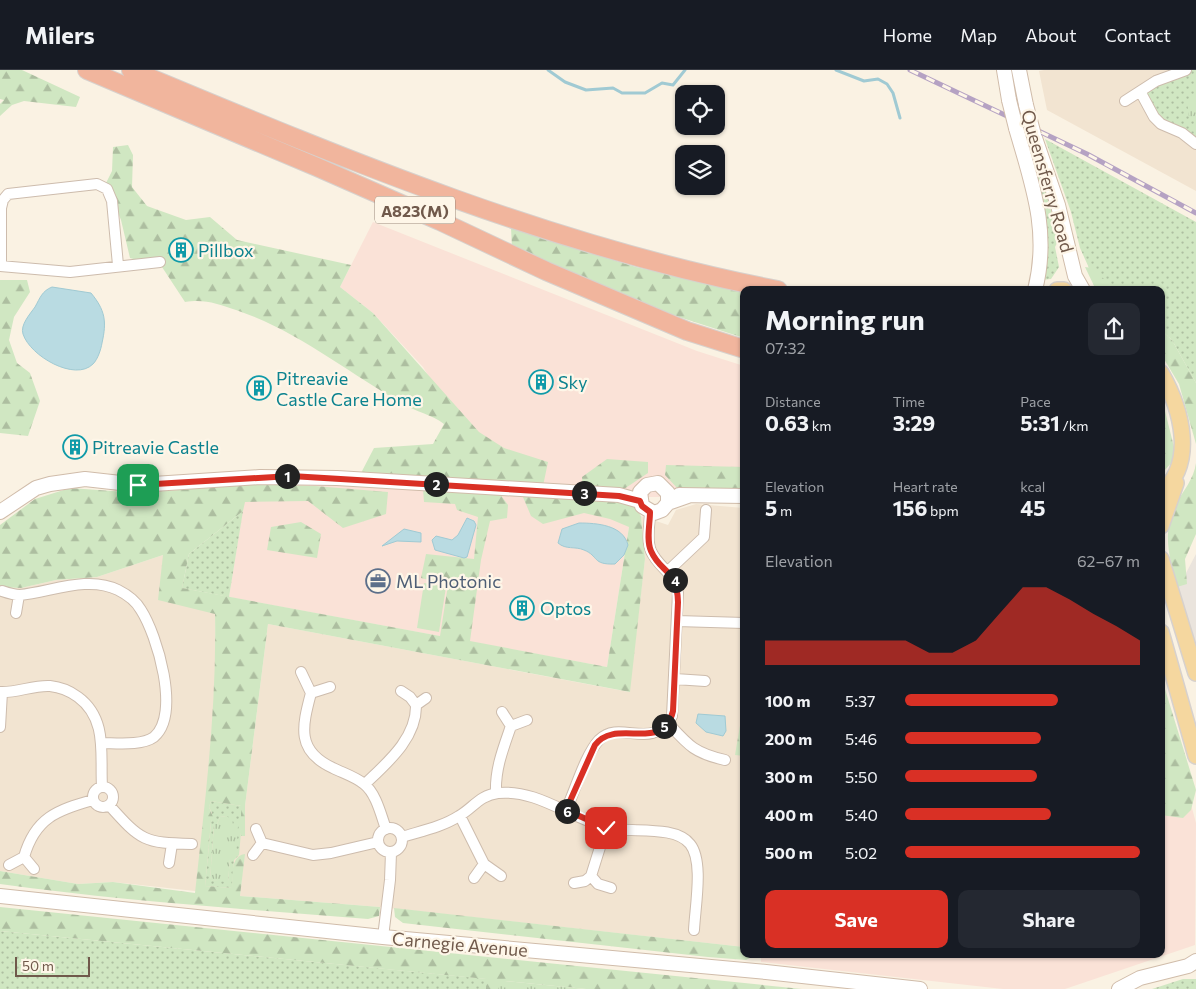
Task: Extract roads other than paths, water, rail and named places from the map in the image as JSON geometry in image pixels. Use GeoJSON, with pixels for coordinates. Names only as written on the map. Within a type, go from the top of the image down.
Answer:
{"type":"FeatureCollection","features":[{"type":"Feature","properties":{"kind":"highway","name":"A823(M)"},"geometry":{"type":"LineString","coordinates":[[87,70],[326,171],[563,279],[687,331],[740,348]]}},
{"type":"Feature","properties":{"kind":"highway","name":"A823(M)"},"geometry":{"type":"LineString","coordinates":[[132,70],[262,125],[468,205],[596,247],[723,280],[756,286]]}},
{"type":"Feature","properties":{"kind":"main road"},"geometry":{"type":"LineString","coordinates":[[1165,381],[1170,390],[1186,440],[1187,451],[1165,510]]}},
{"type":"Feature","properties":{"kind":"main road"},"geometry":{"type":"LineString","coordinates":[[1165,489],[1180,472]]}},
{"type":"Feature","properties":{"kind":"main road"},"geometry":{"type":"LineString","coordinates":[[1165,572],[1196,673]]}},
{"type":"Feature","properties":{"kind":"main road"},"geometry":{"type":"LineString","coordinates":[[1165,646],[1196,756]]}},
{"type":"Feature","properties":{"kind":"street","name":"Queensferry Road"},"geometry":{"type":"LineString","coordinates":[[1004,70],[1009,100],[1040,217],[1042,255],[1036,286]]}},
{"type":"Feature","properties":{"kind":"street","name":"Queensferry Road"},"geometry":{"type":"LineString","coordinates":[[1018,70],[1034,135],[1058,205],[1075,276],[1081,286]]}},
{"type":"Feature","properties":{"kind":"street"},"geometry":{"type":"LineString","coordinates":[[1125,100],[1156,82],[1186,70]]}},
{"type":"Feature","properties":{"kind":"street"},"geometry":{"type":"LineString","coordinates":[[1140,93],[1154,117],[1161,124],[1182,133],[1196,144]]}},
{"type":"Feature","properties":{"kind":"street"},"geometry":{"type":"LineString","coordinates":[[118,265],[112,200],[107,189],[98,184],[8,194],[3,200],[1,208],[0,266],[70,272],[118,265],[160,262]]}},
{"type":"Feature","properties":{"kind":"street"},"geometry":{"type":"LineString","coordinates":[[0,512],[36,488],[86,479],[138,485],[260,477],[337,478],[640,497]]}},
{"type":"Feature","properties":{"kind":"street"},"geometry":{"type":"LineString","coordinates":[[566,810],[590,753],[600,739],[616,732],[648,735],[668,723],[673,711],[677,586],[668,570],[651,551],[649,541],[650,528],[661,505],[662,486],[655,483],[647,485],[640,497],[642,506],[661,505],[688,496],[740,496]]}},
{"type":"Feature","properties":{"kind":"street"},"geometry":{"type":"LineString","coordinates":[[668,570],[704,537],[706,510]]}},
{"type":"Feature","properties":{"kind":"street"},"geometry":{"type":"LineString","coordinates":[[2,592],[18,595],[65,586],[106,586],[125,593],[142,610],[164,668],[165,689],[162,722],[156,734],[148,740],[101,743]]}},
{"type":"Feature","properties":{"kind":"street"},"geometry":{"type":"LineString","coordinates":[[16,613],[18,595]]}},
{"type":"Feature","properties":{"kind":"street"},"geometry":{"type":"LineString","coordinates":[[677,622],[740,623]]}},
{"type":"Feature","properties":{"kind":"street"},"geometry":{"type":"LineString","coordinates":[[301,672],[311,693],[303,728],[310,752],[323,763],[365,784],[376,802],[386,829]]}},
{"type":"Feature","properties":{"kind":"street"},"geometry":{"type":"LineString","coordinates":[[674,679],[705,681]]}},
{"type":"Feature","properties":{"kind":"street"},"geometry":{"type":"LineString","coordinates":[[0,727],[1,692],[42,686],[57,687],[69,692],[85,702],[94,714],[99,726],[102,786]]}},
{"type":"Feature","properties":{"kind":"street"},"geometry":{"type":"LineString","coordinates":[[311,693],[330,687]]}},
{"type":"Feature","properties":{"kind":"street"},"geometry":{"type":"LineString","coordinates":[[365,784],[406,738],[415,721],[416,705],[410,697],[400,691]]}},
{"type":"Feature","properties":{"kind":"street"},"geometry":{"type":"LineString","coordinates":[[416,705],[426,698]]}},
{"type":"Feature","properties":{"kind":"street"},"geometry":{"type":"LineString","coordinates":[[502,712],[511,726]]}},
{"type":"Feature","properties":{"kind":"street"},"geometry":{"type":"LineString","coordinates":[[511,726],[527,720]]}},
{"type":"Feature","properties":{"kind":"street"},"geometry":{"type":"LineString","coordinates":[[668,723],[687,744],[706,754],[725,760]]}},
{"type":"Feature","properties":{"kind":"street"},"geometry":{"type":"LineString","coordinates":[[496,793],[497,767],[511,726]]}},
{"type":"Feature","properties":{"kind":"street"},"geometry":{"type":"LineString","coordinates":[[92,800],[94,791],[102,786]]}},
{"type":"Feature","properties":{"kind":"street"},"geometry":{"type":"LineString","coordinates":[[102,786],[110,789],[113,795],[109,805]]}},
{"type":"Feature","properties":{"kind":"street"},"geometry":{"type":"LineString","coordinates":[[402,837],[439,826],[460,816],[478,800],[496,793],[526,796],[566,810],[606,828],[668,832],[680,836],[689,843],[697,860],[694,930]]}},
{"type":"Feature","properties":{"kind":"street"},"geometry":{"type":"LineString","coordinates":[[92,800],[100,807],[109,805]]}},
{"type":"Feature","properties":{"kind":"street"},"geometry":{"type":"LineString","coordinates":[[9,865],[24,856],[30,836],[41,824],[62,810],[92,800]]}},
{"type":"Feature","properties":{"kind":"street"},"geometry":{"type":"LineString","coordinates":[[109,805],[129,828],[142,838],[172,844],[192,844]]}},
{"type":"Feature","properties":{"kind":"street"},"geometry":{"type":"LineString","coordinates":[[460,816],[484,864],[501,876]]}},
{"type":"Feature","properties":{"kind":"street"},"geometry":{"type":"LineString","coordinates":[[574,883],[585,881],[592,876],[606,828]]}},
{"type":"Feature","properties":{"kind":"street"},"geometry":{"type":"LineString","coordinates":[[256,829],[262,844]]}},
{"type":"Feature","properties":{"kind":"street"},"geometry":{"type":"LineString","coordinates":[[386,829],[398,830],[402,837],[400,848],[391,853],[382,850],[378,842],[379,834],[386,829]]}},
{"type":"Feature","properties":{"kind":"street"},"geometry":{"type":"LineString","coordinates":[[262,844],[313,855],[331,853],[378,842]]}},
{"type":"Feature","properties":{"kind":"street"},"geometry":{"type":"LineString","coordinates":[[169,863],[172,844]]}},
{"type":"Feature","properties":{"kind":"street"},"geometry":{"type":"LineString","coordinates":[[253,855],[262,844]]}},
{"type":"Feature","properties":{"kind":"street"},"geometry":{"type":"LineString","coordinates":[[383,937],[391,853]]}},
{"type":"Feature","properties":{"kind":"street"},"geometry":{"type":"LineString","coordinates":[[24,856],[34,869]]}},
{"type":"Feature","properties":{"kind":"street"},"geometry":{"type":"LineString","coordinates":[[474,878],[484,864]]}},
{"type":"Feature","properties":{"kind":"street"},"geometry":{"type":"LineString","coordinates":[[592,876],[598,884],[611,888]]}},
{"type":"Feature","properties":{"kind":"street","name":"Carnegie Avenue"},"geometry":{"type":"LineString","coordinates":[[0,896],[383,937],[766,972],[920,989]]}},
{"type":"Feature","properties":{"kind":"street"},"geometry":{"type":"LineString","coordinates":[[1119,989],[1140,978],[1193,965]]}},
{"type":"Feature","properties":{"kind":"water"},"geometry":{"type":"Polygon","coordinates":[[[52,287],[91,293],[102,310],[104,316],[104,335],[101,348],[95,362],[85,369],[65,368],[43,358],[27,342],[23,334],[22,331],[26,320],[42,295],[52,287]]]}},
{"type":"Feature","properties":{"kind":"water"},"geometry":{"type":"Polygon","coordinates":[[[467,518],[474,521],[476,525],[467,557],[464,558],[435,550],[432,540],[436,536],[452,540],[458,535],[467,518]]]}},
{"type":"Feature","properties":{"kind":"water"},"geometry":{"type":"Polygon","coordinates":[[[579,523],[608,526],[621,533],[628,545],[624,555],[615,564],[608,564],[599,562],[589,552],[558,543],[562,529],[579,523]]]}},
{"type":"Feature","properties":{"kind":"water"},"geometry":{"type":"Polygon","coordinates":[[[404,529],[421,533],[421,542],[397,541],[382,546],[404,529]]]}},
{"type":"Feature","properties":{"kind":"water"},"geometry":{"type":"Polygon","coordinates":[[[698,714],[725,716],[726,731],[723,736],[706,732],[696,723],[698,714]]]}},
{"type":"Feature","properties":{"kind":"waterway"},"geometry":{"type":"LineString","coordinates":[[548,70],[565,82],[586,90],[613,88],[622,93],[645,93],[662,83],[673,85],[685,70]]}},
{"type":"Feature","properties":{"kind":"waterway"},"geometry":{"type":"LineString","coordinates":[[836,70],[864,81],[878,79],[887,84],[893,93],[900,118]]}},
{"type":"Feature","properties":{"kind":"railway"},"geometry":{"type":"LineString","coordinates":[[910,70],[1087,154],[1196,213]]}},
{"type":"Feature","properties":{"kind":"place","name":"Pillbox"},"geometry":{"type":"Point","coordinates":[181,250]}},
{"type":"Feature","properties":{"kind":"place","name":"Sky"},"geometry":{"type":"Point","coordinates":[541,382]}},
{"type":"Feature","properties":{"kind":"place","name":"Pitreavie Castle Care Home"},"geometry":{"type":"Point","coordinates":[259,388]}},
{"type":"Feature","properties":{"kind":"place","name":"Pitreavie Castle"},"geometry":{"type":"Point","coordinates":[75,447]}},
{"type":"Feature","properties":{"kind":"place","name":"ML Photonic"},"geometry":{"type":"Point","coordinates":[378,581]}},
{"type":"Feature","properties":{"kind":"place","name":"Optos"},"geometry":{"type":"Point","coordinates":[522,608]}}]}
